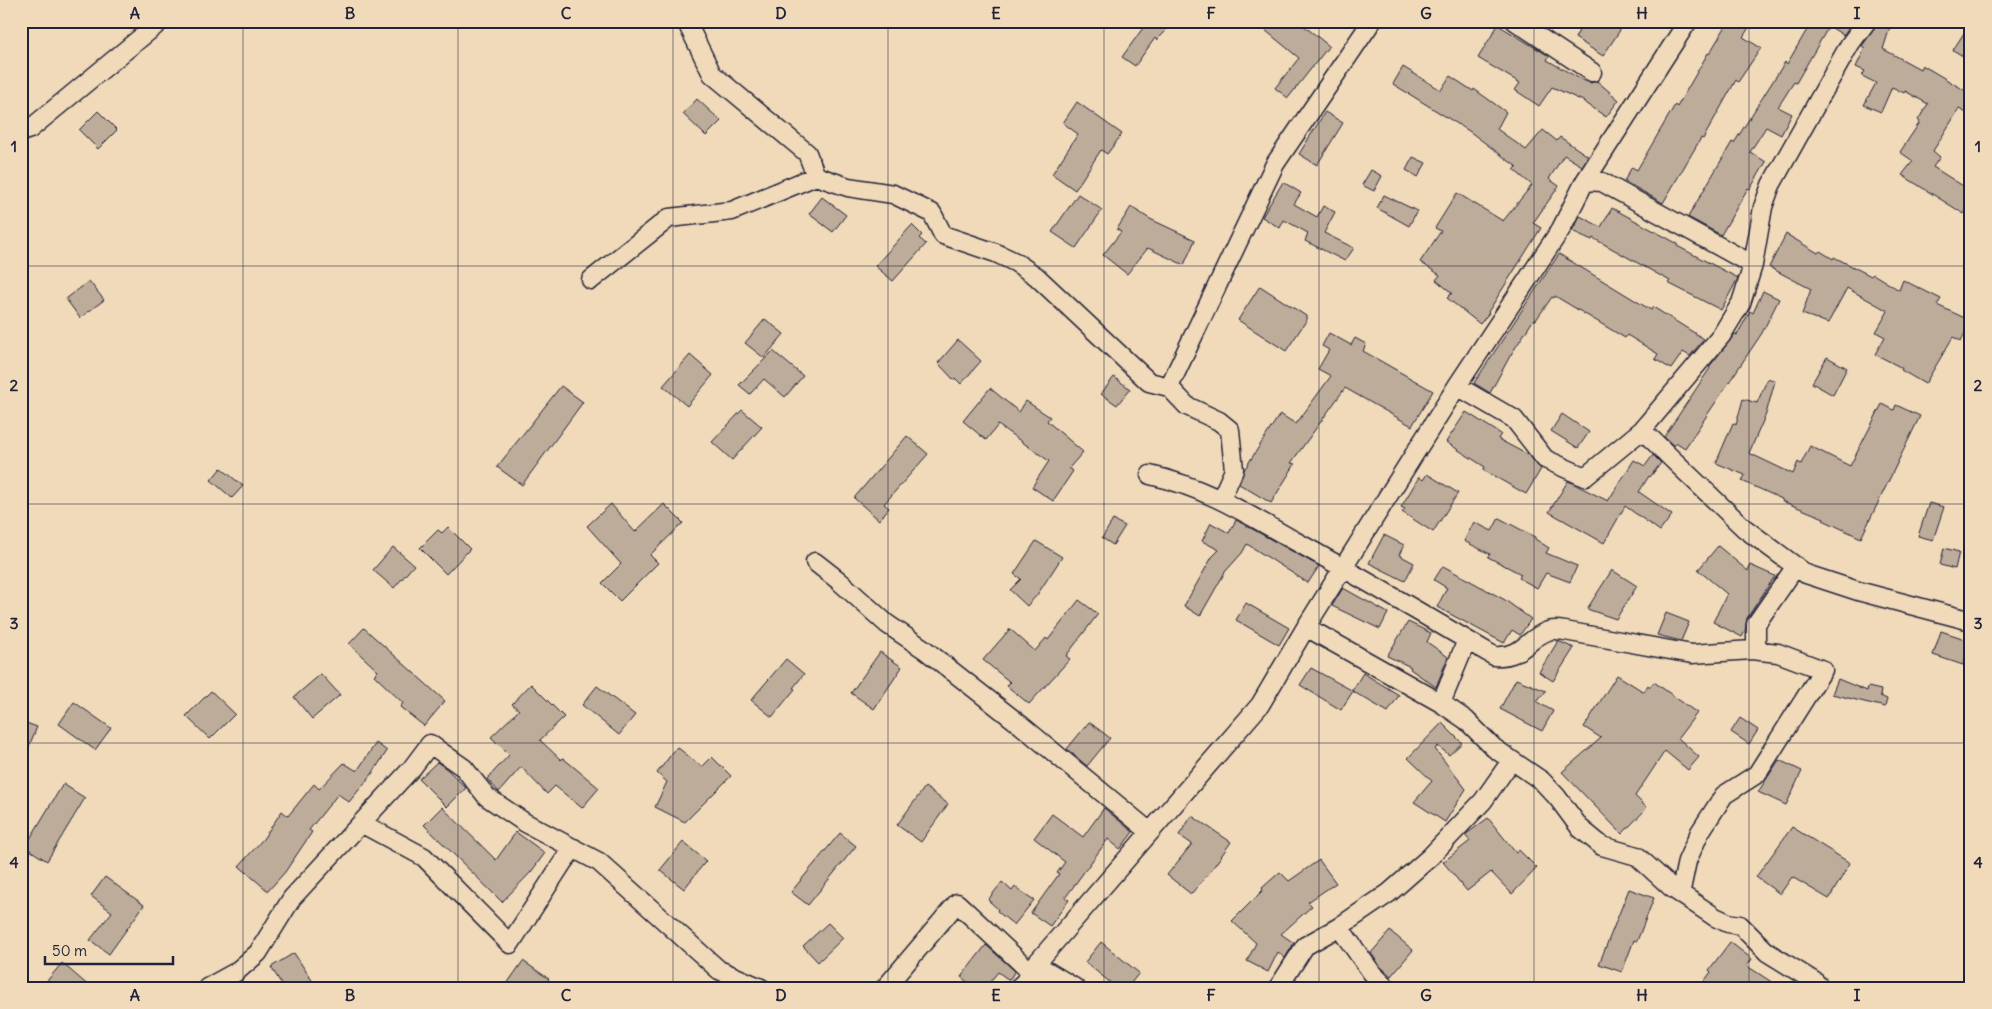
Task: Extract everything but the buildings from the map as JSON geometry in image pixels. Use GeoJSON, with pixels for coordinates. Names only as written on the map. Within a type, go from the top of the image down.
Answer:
{"type":"FeatureCollection","features":[{"type":"Feature","properties":{"kind":"street"},"geometry":{"type":"LineString","coordinates":[[21,132],[30,129],[155,24],[161,21]]}},
{"type":"Feature","properties":{"kind":"street"},"geometry":{"type":"LineString","coordinates":[[686,21],[712,74],[807,153],[816,176]]}},
{"type":"Feature","properties":{"kind":"street"},"geometry":{"type":"LineString","coordinates":[[1169,387],[1276,164],[1372,21]]}},
{"type":"Feature","properties":{"kind":"street"},"geometry":{"type":"LineString","coordinates":[[1515,21],[1592,72]]}},
{"type":"Feature","properties":{"kind":"street"},"geometry":{"type":"LineString","coordinates":[[1033,974],[1035,965],[1260,705],[1343,567],[1561,229],[1586,181],[1688,21]]}},
{"type":"Feature","properties":{"kind":"street"},"geometry":{"type":"LineString","coordinates":[[1458,386],[1514,419],[1545,459],[1585,477],[1642,430],[1720,336],[1741,303],[1753,265],[1763,207],[1771,185],[1850,44],[1867,21]]}},
{"type":"Feature","properties":{"kind":"street"},"geometry":{"type":"LineString","coordinates":[[591,280],[669,218],[732,211],[816,176],[848,187],[893,194],[932,213],[943,235],[996,253],[1016,262],[1036,276],[1149,382],[1169,387],[1187,406],[1219,421],[1230,430],[1234,470],[1221,499]]}},
{"type":"Feature","properties":{"kind":"street"},"geometry":{"type":"LineString","coordinates":[[1586,181],[1602,182],[1753,265]]}},
{"type":"Feature","properties":{"kind":"street"},"geometry":{"type":"LineString","coordinates":[[1642,430],[1744,528],[1806,574],[1858,591],[1971,621]]}},
{"type":"Feature","properties":{"kind":"street"},"geometry":{"type":"LineString","coordinates":[[1150,475],[1185,483],[1221,499],[1343,567],[1494,656],[1503,656],[1517,652],[1550,630],[1565,631],[1692,654],[1756,650],[1778,653],[1823,670],[1757,774],[1724,795],[1700,832],[1687,861],[1681,890],[1672,888]]}},
{"type":"Feature","properties":{"kind":"street"},"geometry":{"type":"LineString","coordinates":[[815,562],[887,624],[924,649],[1014,720],[1150,832]]}},
{"type":"Feature","properties":{"kind":"street"},"geometry":{"type":"LineString","coordinates":[[1756,650],[1756,624],[1796,566]]}},
{"type":"Feature","properties":{"kind":"street"},"geometry":{"type":"LineString","coordinates":[[1306,627],[1441,703],[1466,720],[1494,748],[1542,781],[1557,797],[1580,828],[1602,846],[1636,856],[1672,888],[1715,917],[1728,923],[1740,925],[1767,952],[1816,982],[1821,988]]}},
{"type":"Feature","properties":{"kind":"street"},"geometry":{"type":"LineString","coordinates":[[1441,703],[1467,640]]}},
{"type":"Feature","properties":{"kind":"street"},"geometry":{"type":"LineString","coordinates":[[207,988],[236,972],[258,952],[292,898],[412,768],[430,744],[464,768],[487,797],[524,822],[599,862],[719,970],[761,988]]}},
{"type":"Feature","properties":{"kind":"street"},"geometry":{"type":"LineString","coordinates":[[1278,988],[1305,946],[1339,927],[1389,893],[1430,857],[1483,801],[1511,761]]}},
{"type":"Feature","properties":{"kind":"street"},"geometry":{"type":"LineString","coordinates":[[361,823],[424,857],[510,944],[574,848]]}},
{"type":"Feature","properties":{"kind":"street"},"geometry":{"type":"LineString","coordinates":[[885,988],[958,904],[1033,974]]}},
{"type":"Feature","properties":{"kind":"street"},"geometry":{"type":"LineString","coordinates":[[1339,927],[1372,973],[1387,988]]}},
{"type":"Feature","properties":{"kind":"street"},"geometry":{"type":"LineString","coordinates":[[1018,988],[1033,974],[1047,971],[1074,988]]}}]}
